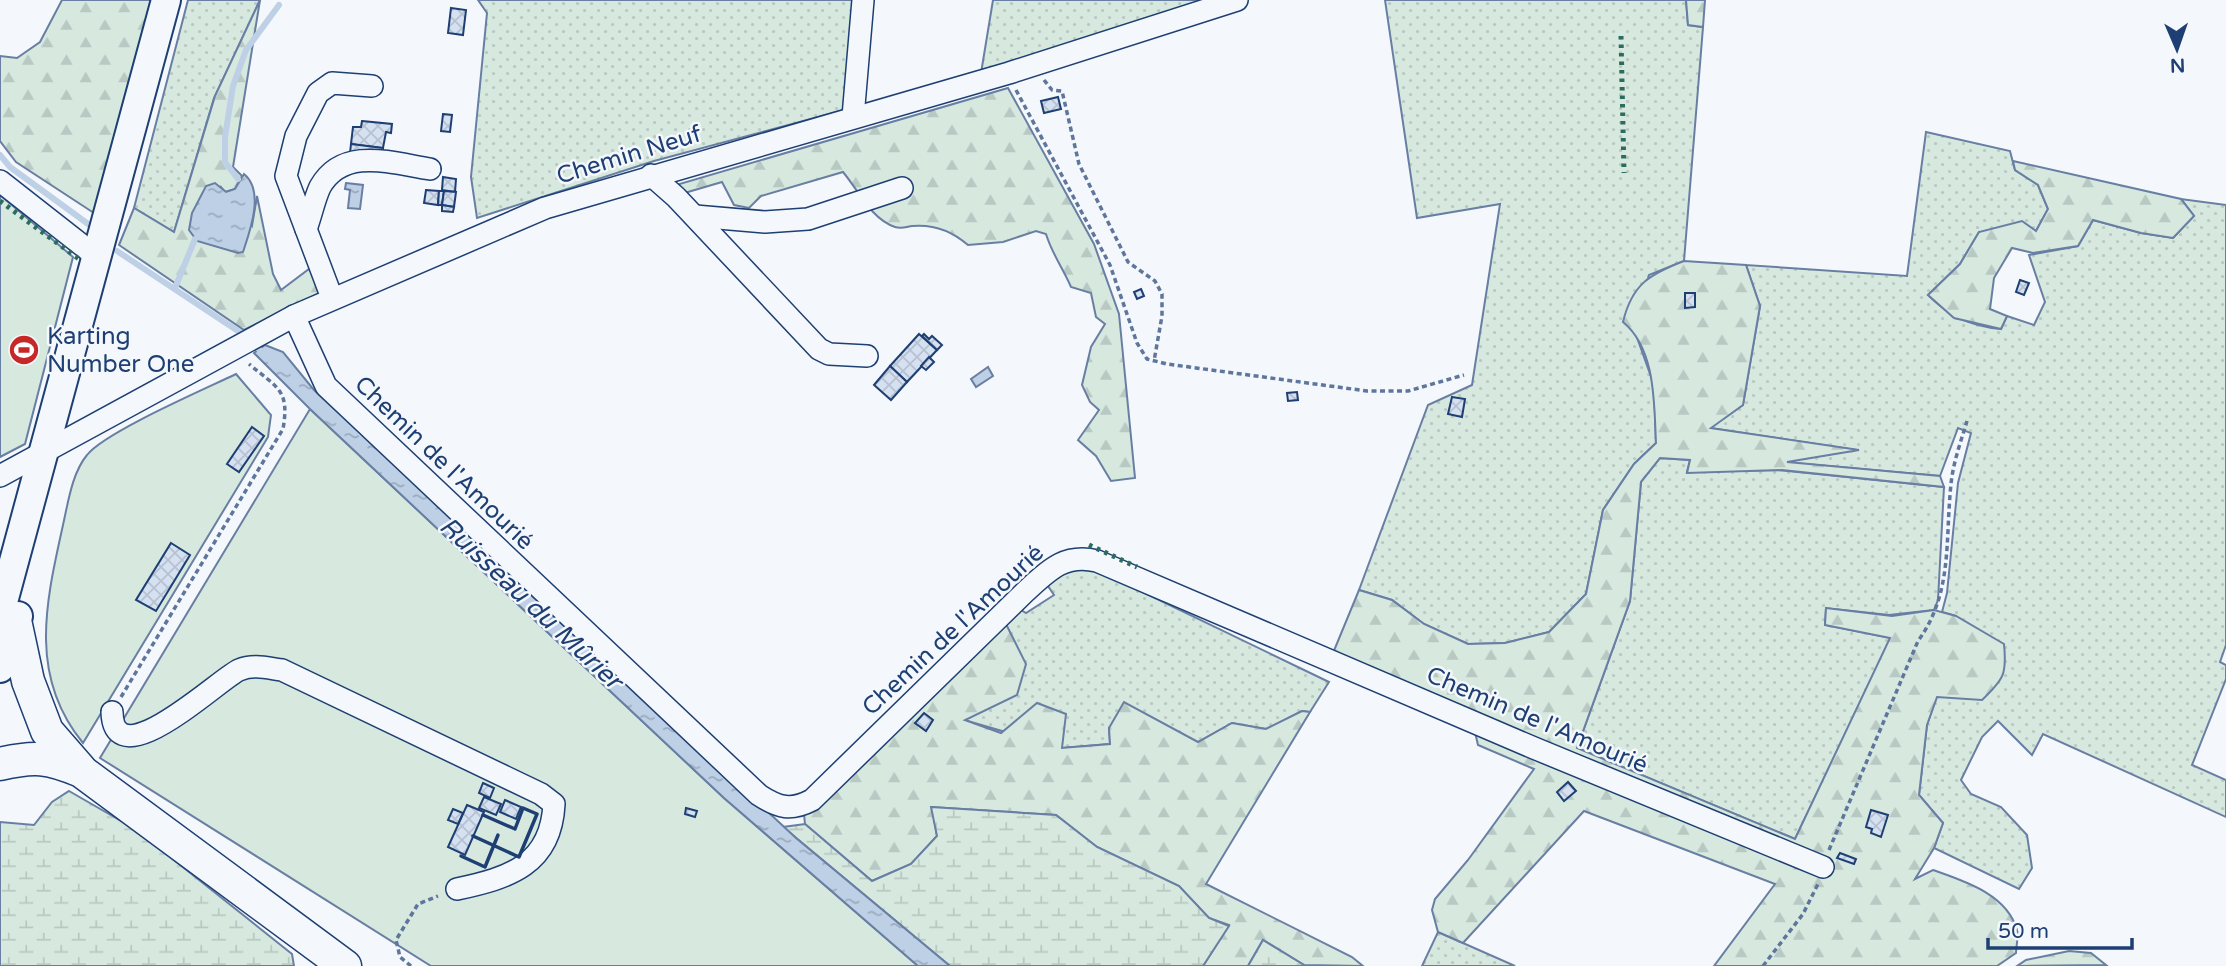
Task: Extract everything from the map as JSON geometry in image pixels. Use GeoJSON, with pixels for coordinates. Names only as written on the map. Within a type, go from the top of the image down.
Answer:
{"type":"FeatureCollection","features":[{"type":"Feature","properties":{"kind":"highway"},"geometry":{"type":"LineString","coordinates":[[8,619],[47,731],[80,771]]}},
{"type":"Feature","properties":{"kind":"highway"},"geometry":{"type":"LineString","coordinates":[[0,764],[26,758],[51,758],[80,771],[345,966]]}},
{"type":"Feature","properties":{"kind":"main road"},"geometry":{"type":"LineString","coordinates":[[0,668],[8,619],[55,445],[166,0]]}},
{"type":"Feature","properties":{"kind":"main road"},"geometry":{"type":"LineString","coordinates":[[55,445],[97,257],[143,92]]}},
{"type":"Feature","properties":{"kind":"street"},"geometry":{"type":"LineString","coordinates":[[853,117],[863,0]]}},
{"type":"Feature","properties":{"kind":"street","name":"Chemin Neuf"},"geometry":{"type":"LineString","coordinates":[[0,476],[294,316],[545,208],[651,175],[1006,74],[1237,0]]}},
{"type":"Feature","properties":{"kind":"street"},"geometry":{"type":"LineString","coordinates":[[332,298],[286,176],[296,136],[318,93],[332,83],[372,86]]}},
{"type":"Feature","properties":{"kind":"street"},"geometry":{"type":"LineString","coordinates":[[306,229],[321,186],[348,162],[367,159],[430,169]]}},
{"type":"Feature","properties":{"kind":"street"},"geometry":{"type":"LineString","coordinates":[[651,175],[695,216],[819,349],[829,354],[867,356]]}},
{"type":"Feature","properties":{"kind":"street"},"geometry":{"type":"LineString","coordinates":[[0,181],[97,257]]}},
{"type":"Feature","properties":{"kind":"street"},"geometry":{"type":"LineString","coordinates":[[695,216],[765,222],[808,219],[902,188]]}},
{"type":"Feature","properties":{"kind":"street","name":"Chemin de l'Amourié"},"geometry":{"type":"LineString","coordinates":[[294,316],[326,386],[739,776],[775,806],[795,808],[812,800],[1025,592],[1055,565],[1081,557],[1097,561],[1522,743],[1823,867]]}},
{"type":"Feature","properties":{"kind":"street"},"geometry":{"type":"LineString","coordinates":[[112,712],[112,721],[120,732],[138,736],[161,725],[238,670],[255,666],[282,670],[541,794],[554,804],[553,815],[538,855],[502,878],[457,889]]}},
{"type":"Feature","properties":{"kind":"path"},"geometry":{"type":"LineString","coordinates":[[1031,65],[1052,90],[1062,91],[1079,164],[1128,262],[1155,281],[1162,295],[1162,316],[1154,361]]}},
{"type":"Feature","properties":{"kind":"path"},"geometry":{"type":"LineString","coordinates":[[1006,74],[1110,265],[1137,343],[1147,359],[1367,391],[1408,391],[1464,375]]}},
{"type":"Feature","properties":{"kind":"path"},"geometry":{"type":"LineString","coordinates":[[112,712],[283,429],[287,406],[281,391],[244,345]]}},
{"type":"Feature","properties":{"kind":"path"},"geometry":{"type":"LineString","coordinates":[[1763,966],[1814,895],[1823,867],[1918,641],[1933,621],[1943,593],[1951,481],[1966,421]]}},
{"type":"Feature","properties":{"kind":"path"},"geometry":{"type":"LineString","coordinates":[[411,966],[400,957],[396,940],[418,904],[457,889]]}},
{"type":"Feature","properties":{"kind":"green space"},"geometry":{"type":"Polygon","coordinates":[[[62,0],[156,0],[97,215],[16,162],[0,141],[0,56],[17,58],[40,42],[62,0]]]}},
{"type":"Feature","properties":{"kind":"green space"},"geometry":{"type":"Polygon","coordinates":[[[188,0],[260,0],[214,98],[174,232],[134,208],[188,0]]]}},
{"type":"Feature","properties":{"kind":"green space"},"geometry":{"type":"Polygon","coordinates":[[[260,0],[233,167],[242,176],[235,189],[225,192],[220,186],[252,226],[257,196],[273,274],[281,290],[309,269],[324,291],[244,330],[119,245],[134,208],[174,232],[215,96],[260,0]]]}},
{"type":"Feature","properties":{"kind":"green space"},"geometry":{"type":"Polygon","coordinates":[[[478,0],[854,0],[848,109],[654,161],[477,218],[471,177],[487,13],[478,0]]]}},
{"type":"Feature","properties":{"kind":"green space"},"geometry":{"type":"Polygon","coordinates":[[[993,0],[1217,0],[981,73],[993,0]]]}},
{"type":"Feature","properties":{"kind":"green space"},"geometry":{"type":"Polygon","coordinates":[[[1385,0],[1686,0],[1688,25],[1703,27],[1684,261],[1649,275],[1635,332],[1654,385],[1656,443],[1634,464],[1603,510],[1586,594],[1549,632],[1505,643],[1468,644],[1424,624],[1392,600],[1359,590],[1428,405],[1472,385],[1500,204],[1417,218],[1385,0]]]}},
{"type":"Feature","properties":{"kind":"green space"},"geometry":{"type":"Polygon","coordinates":[[[1686,0],[1705,0],[1703,27],[1688,25],[1686,0]]]}},
{"type":"Feature","properties":{"kind":"green space"},"geometry":{"type":"Polygon","coordinates":[[[1008,88],[1094,244],[1119,314],[1135,478],[1111,481],[1096,456],[1078,440],[1099,410],[1090,402],[1082,385],[1091,347],[1105,324],[1096,317],[1091,293],[1071,287],[1046,234],[1036,231],[1003,242],[968,245],[949,232],[935,227],[895,227],[872,211],[843,172],[761,196],[749,208],[734,205],[722,182],[681,194],[676,185],[1008,88]]]}},
{"type":"Feature","properties":{"kind":"green space"},"geometry":{"type":"Polygon","coordinates":[[[1926,132],[2010,151],[2015,170],[2038,185],[2048,209],[2036,231],[1979,232],[1960,264],[1928,295],[1952,314],[1979,325],[2001,329],[2007,316],[2034,325],[2045,302],[2029,255],[2078,246],[2093,220],[2141,233],[2173,238],[2194,216],[2181,199],[2226,205],[2226,645],[2220,662],[2226,665],[2226,679],[2192,765],[2226,780],[2226,817],[2043,734],[2032,755],[1998,721],[1982,737],[1961,780],[1971,794],[2001,807],[2027,835],[2032,868],[2019,889],[1934,848],[1943,823],[1919,795],[1927,725],[1937,696],[1955,697],[1956,616],[1942,612],[1947,593],[1958,483],[1971,433],[1958,428],[1940,476],[1783,462],[1856,450],[1710,428],[1743,405],[1760,306],[1746,265],[1907,276],[1926,132]]]}},
{"type":"Feature","properties":{"kind":"green space"},"geometry":{"type":"Polygon","coordinates":[[[2013,161],[2181,199],[2194,216],[2173,238],[2141,233],[2093,220],[2078,246],[2033,253],[2012,248],[1994,278],[1990,309],[2007,316],[2001,329],[1954,318],[1928,295],[1960,264],[1979,232],[2022,221],[2036,231],[2048,209],[2038,185],[2015,170],[2013,161]]]}},
{"type":"Feature","properties":{"kind":"green space","name":"Karting Number One"},"geometry":{"type":"Polygon","coordinates":[[[0,195],[73,257],[25,444],[0,457],[0,195]]]}},
{"type":"Feature","properties":{"kind":"green space"},"geometry":{"type":"Polygon","coordinates":[[[1684,261],[1746,265],[1760,306],[1743,405],[1711,428],[1859,450],[1787,462],[1940,476],[1944,487],[1782,470],[1687,473],[1690,460],[1660,458],[1641,482],[1630,601],[1577,748],[1795,839],[1890,638],[1825,625],[1826,608],[1892,616],[1934,610],[1956,616],[2004,644],[2004,669],[1995,687],[1982,700],[1937,697],[1927,725],[1919,795],[1943,823],[1934,848],[1915,879],[1933,870],[1983,891],[2004,907],[2012,918],[2018,938],[2016,953],[1997,966],[1714,966],[1775,884],[1584,811],[1463,943],[1438,932],[1432,910],[1435,899],[1468,860],[1534,769],[1478,745],[1471,715],[1333,653],[1359,590],[1392,600],[1424,624],[1468,644],[1505,643],[1549,632],[1586,594],[1603,510],[1634,464],[1656,443],[1655,411],[1647,362],[1634,333],[1623,322],[1632,298],[1644,282],[1684,261]]]}},
{"type":"Feature","properties":{"kind":"green space"},"geometry":{"type":"Polygon","coordinates":[[[236,374],[271,415],[268,437],[83,743],[66,718],[54,692],[46,638],[51,582],[74,479],[82,462],[97,446],[157,412],[236,374]]]}},
{"type":"Feature","properties":{"kind":"green space"},"geometry":{"type":"Polygon","coordinates":[[[310,409],[724,798],[918,966],[431,966],[100,758],[310,409]]]}},
{"type":"Feature","properties":{"kind":"green space"},"geometry":{"type":"Polygon","coordinates":[[[1660,458],[1690,460],[1687,472],[1778,470],[1944,487],[1938,600],[1934,610],[1889,615],[1826,608],[1825,625],[1891,638],[1795,839],[1577,748],[1630,601],[1641,482],[1660,458]]]}},
{"type":"Feature","properties":{"kind":"green space"},"geometry":{"type":"Polygon","coordinates":[[[1075,566],[1099,571],[1329,682],[1310,712],[1302,711],[1266,729],[1232,723],[1198,742],[1109,728],[1110,744],[1061,748],[964,720],[1017,694],[1005,622],[1018,608],[1026,613],[1054,595],[1046,583],[1075,566]]]}},
{"type":"Feature","properties":{"kind":"green space"},"geometry":{"type":"Polygon","coordinates":[[[1005,622],[1026,664],[1017,695],[965,720],[1001,733],[1037,703],[1066,714],[1062,748],[1110,744],[1109,728],[1124,702],[1198,742],[1232,723],[1266,729],[1302,711],[1310,712],[1206,884],[1352,957],[1363,966],[1304,965],[1263,940],[1248,966],[1203,966],[1229,925],[1209,918],[1179,886],[1097,847],[1056,815],[932,807],[937,836],[911,864],[872,881],[805,824],[804,814],[1005,622]]]}},
{"type":"Feature","properties":{"kind":"green space"},"geometry":{"type":"Polygon","coordinates":[[[69,791],[135,829],[292,954],[294,966],[0,966],[0,822],[34,825],[52,802],[69,791]]]}},
{"type":"Feature","properties":{"kind":"green space"},"geometry":{"type":"Polygon","coordinates":[[[931,807],[1056,815],[1097,847],[1179,886],[1209,918],[1229,926],[1203,966],[950,966],[783,827],[805,824],[872,881],[911,864],[937,836],[931,807]]]}},
{"type":"Feature","properties":{"kind":"green space"},"geometry":{"type":"Polygon","coordinates":[[[1438,932],[1515,966],[1422,966],[1438,932]]]}},
{"type":"Feature","properties":{"kind":"green space"},"geometry":{"type":"Polygon","coordinates":[[[1263,940],[1304,965],[1304,966],[1248,966],[1263,940]]]}},
{"type":"Feature","properties":{"kind":"green space"},"geometry":{"type":"Polygon","coordinates":[[[2069,951],[2091,953],[2106,965],[2017,966],[2026,960],[2069,951]]]}},
{"type":"Feature","properties":{"kind":"water"},"geometry":{"type":"Polygon","coordinates":[[[244,174],[254,190],[255,201],[252,223],[243,252],[238,253],[197,241],[189,230],[192,213],[206,186],[215,183],[226,192],[235,189],[244,174]]]}},
{"type":"Feature","properties":{"kind":"water"},"geometry":{"type":"Polygon","coordinates":[[[346,183],[363,185],[360,209],[348,208],[350,190],[345,189],[346,183]]]}},
{"type":"Feature","properties":{"kind":"water"},"geometry":{"type":"Polygon","coordinates":[[[265,345],[283,352],[314,390],[796,838],[950,966],[918,966],[724,798],[310,409],[254,353],[265,345]]]}},
{"type":"Feature","properties":{"kind":"water"},"geometry":{"type":"Polygon","coordinates":[[[988,367],[993,376],[976,387],[971,379],[988,367]]]}},
{"type":"Feature","properties":{"kind":"building"},"geometry":{"type":"Polygon","coordinates":[[[451,8],[466,10],[463,35],[448,33],[451,8]]]}},
{"type":"Feature","properties":{"kind":"building"},"geometry":{"type":"Polygon","coordinates":[[[1058,97],[1061,109],[1044,113],[1041,101],[1058,97]]]}},
{"type":"Feature","properties":{"kind":"building"},"geometry":{"type":"Polygon","coordinates":[[[443,114],[452,115],[450,132],[441,131],[443,114]]]}},
{"type":"Feature","properties":{"kind":"building"},"geometry":{"type":"Polygon","coordinates":[[[362,121],[392,124],[391,133],[386,132],[383,148],[351,144],[353,127],[361,127],[362,121]]]}},
{"type":"Feature","properties":{"kind":"building"},"geometry":{"type":"Polygon","coordinates":[[[351,144],[383,148],[382,157],[350,153],[351,144]]]}},
{"type":"Feature","properties":{"kind":"building"},"geometry":{"type":"Polygon","coordinates":[[[443,177],[456,179],[455,192],[442,190],[443,177]]]}},
{"type":"Feature","properties":{"kind":"building"},"geometry":{"type":"Polygon","coordinates":[[[426,190],[439,191],[438,205],[424,203],[426,190]]]}},
{"type":"Feature","properties":{"kind":"building"},"geometry":{"type":"Polygon","coordinates":[[[439,191],[444,191],[442,205],[438,205],[439,191]]]}},
{"type":"Feature","properties":{"kind":"building"},"geometry":{"type":"Polygon","coordinates":[[[444,191],[456,192],[454,207],[442,205],[444,191]]]}},
{"type":"Feature","properties":{"kind":"building"},"geometry":{"type":"Polygon","coordinates":[[[442,205],[454,207],[453,212],[442,211],[442,205]]]}},
{"type":"Feature","properties":{"kind":"building"},"geometry":{"type":"Polygon","coordinates":[[[2020,280],[2029,283],[2024,295],[2016,292],[2020,280]]]}},
{"type":"Feature","properties":{"kind":"building"},"geometry":{"type":"Polygon","coordinates":[[[1141,289],[1144,296],[1137,299],[1134,292],[1141,289]]]}},
{"type":"Feature","properties":{"kind":"building"},"geometry":{"type":"Polygon","coordinates":[[[1685,293],[1695,293],[1695,307],[1685,308],[1685,293]]]}},
{"type":"Feature","properties":{"kind":"building"},"geometry":{"type":"Polygon","coordinates":[[[919,334],[937,350],[907,382],[890,366],[919,334]]]}},
{"type":"Feature","properties":{"kind":"building"},"geometry":{"type":"Polygon","coordinates":[[[924,334],[929,339],[932,336],[942,345],[937,350],[922,336],[924,334]]]}},
{"type":"Feature","properties":{"kind":"building"},"geometry":{"type":"Polygon","coordinates":[[[929,357],[934,362],[926,370],[921,366],[929,357]]]}},
{"type":"Feature","properties":{"kind":"building"},"geometry":{"type":"Polygon","coordinates":[[[890,366],[907,382],[891,400],[874,385],[890,366]]]}},
{"type":"Feature","properties":{"kind":"building"},"geometry":{"type":"Polygon","coordinates":[[[1297,392],[1298,400],[1288,401],[1287,393],[1297,392]]]}},
{"type":"Feature","properties":{"kind":"building"},"geometry":{"type":"Polygon","coordinates":[[[1452,397],[1465,399],[1462,417],[1448,414],[1452,397]]]}},
{"type":"Feature","properties":{"kind":"building"},"geometry":{"type":"Polygon","coordinates":[[[252,427],[264,436],[239,472],[227,464],[252,427]]]}},
{"type":"Feature","properties":{"kind":"building"},"geometry":{"type":"Polygon","coordinates":[[[171,543],[190,555],[156,611],[136,600],[171,543]]]}},
{"type":"Feature","properties":{"kind":"building"},"geometry":{"type":"Polygon","coordinates":[[[924,713],[933,720],[926,731],[915,723],[924,713]]]}},
{"type":"Feature","properties":{"kind":"building"},"geometry":{"type":"Polygon","coordinates":[[[1568,782],[1576,791],[1564,801],[1557,792],[1568,782]]]}},
{"type":"Feature","properties":{"kind":"building"},"geometry":{"type":"Polygon","coordinates":[[[483,783],[494,788],[490,798],[479,793],[483,783]]]}},
{"type":"Feature","properties":{"kind":"building"},"geometry":{"type":"Polygon","coordinates":[[[484,797],[501,804],[496,815],[479,808],[484,797]]]}},
{"type":"Feature","properties":{"kind":"building"},"geometry":{"type":"Polygon","coordinates":[[[505,800],[521,807],[516,819],[500,812],[505,800]]]}},
{"type":"Feature","properties":{"kind":"building"},"geometry":{"type":"Polygon","coordinates":[[[467,805],[484,812],[465,855],[448,847],[467,805]]]}},
{"type":"Feature","properties":{"kind":"building"},"geometry":{"type":"Polygon","coordinates":[[[686,808],[697,811],[695,817],[685,814],[686,808]]]}},
{"type":"Feature","properties":{"kind":"building"},"geometry":{"type":"Polygon","coordinates":[[[453,809],[463,813],[458,824],[448,820],[453,809]]]}},
{"type":"Feature","properties":{"kind":"building"},"geometry":{"type":"Polygon","coordinates":[[[1871,810],[1888,815],[1881,837],[1871,833],[1872,829],[1866,827],[1871,810]]]}},
{"type":"Feature","properties":{"kind":"building"},"geometry":{"type":"Polygon","coordinates":[[[1840,853],[1856,859],[1854,864],[1837,858],[1840,853]]]}},
{"type":"Feature","properties":{"kind":"waterway"},"geometry":{"type":"LineString","coordinates":[[238,179],[225,162],[225,137],[233,86],[246,50],[279,5]]}},
{"type":"Feature","properties":{"kind":"waterway","name":"Ruisseau du Mûrier"},"geometry":{"type":"LineString","coordinates":[[0,155],[10,167],[95,229]]}},
{"type":"Feature","properties":{"kind":"waterway"},"geometry":{"type":"LineString","coordinates":[[175,288],[195,239]]}},
{"type":"Feature","properties":{"kind":"waterway","name":"Ruisseau du Mûrier"},"geometry":{"type":"LineString","coordinates":[[117,251],[244,335],[265,355]]}},
{"type":"Feature","properties":{"kind":"hedge"},"geometry":{"type":"LineString","coordinates":[[1621,36],[1624,173]]}},
{"type":"Feature","properties":{"kind":"hedge"},"geometry":{"type":"LineString","coordinates":[[0,201],[79,259]]}},
{"type":"Feature","properties":{"kind":"hedge"},"geometry":{"type":"LineString","coordinates":[[1089,545],[1137,567]]}},
{"type":"Feature","properties":{"kind":"wall"},"geometry":{"type":"LineString","coordinates":[[473,836],[519,857],[537,814],[523,808],[515,829],[483,815]]}},
{"type":"Feature","properties":{"kind":"wall"},"geometry":{"type":"LineString","coordinates":[[461,856],[485,867],[498,835]]}},
{"type":"Feature","properties":{"kind":"place","name":"Karting Number One"},"geometry":{"type":"Point","coordinates":[24,350]}}]}
